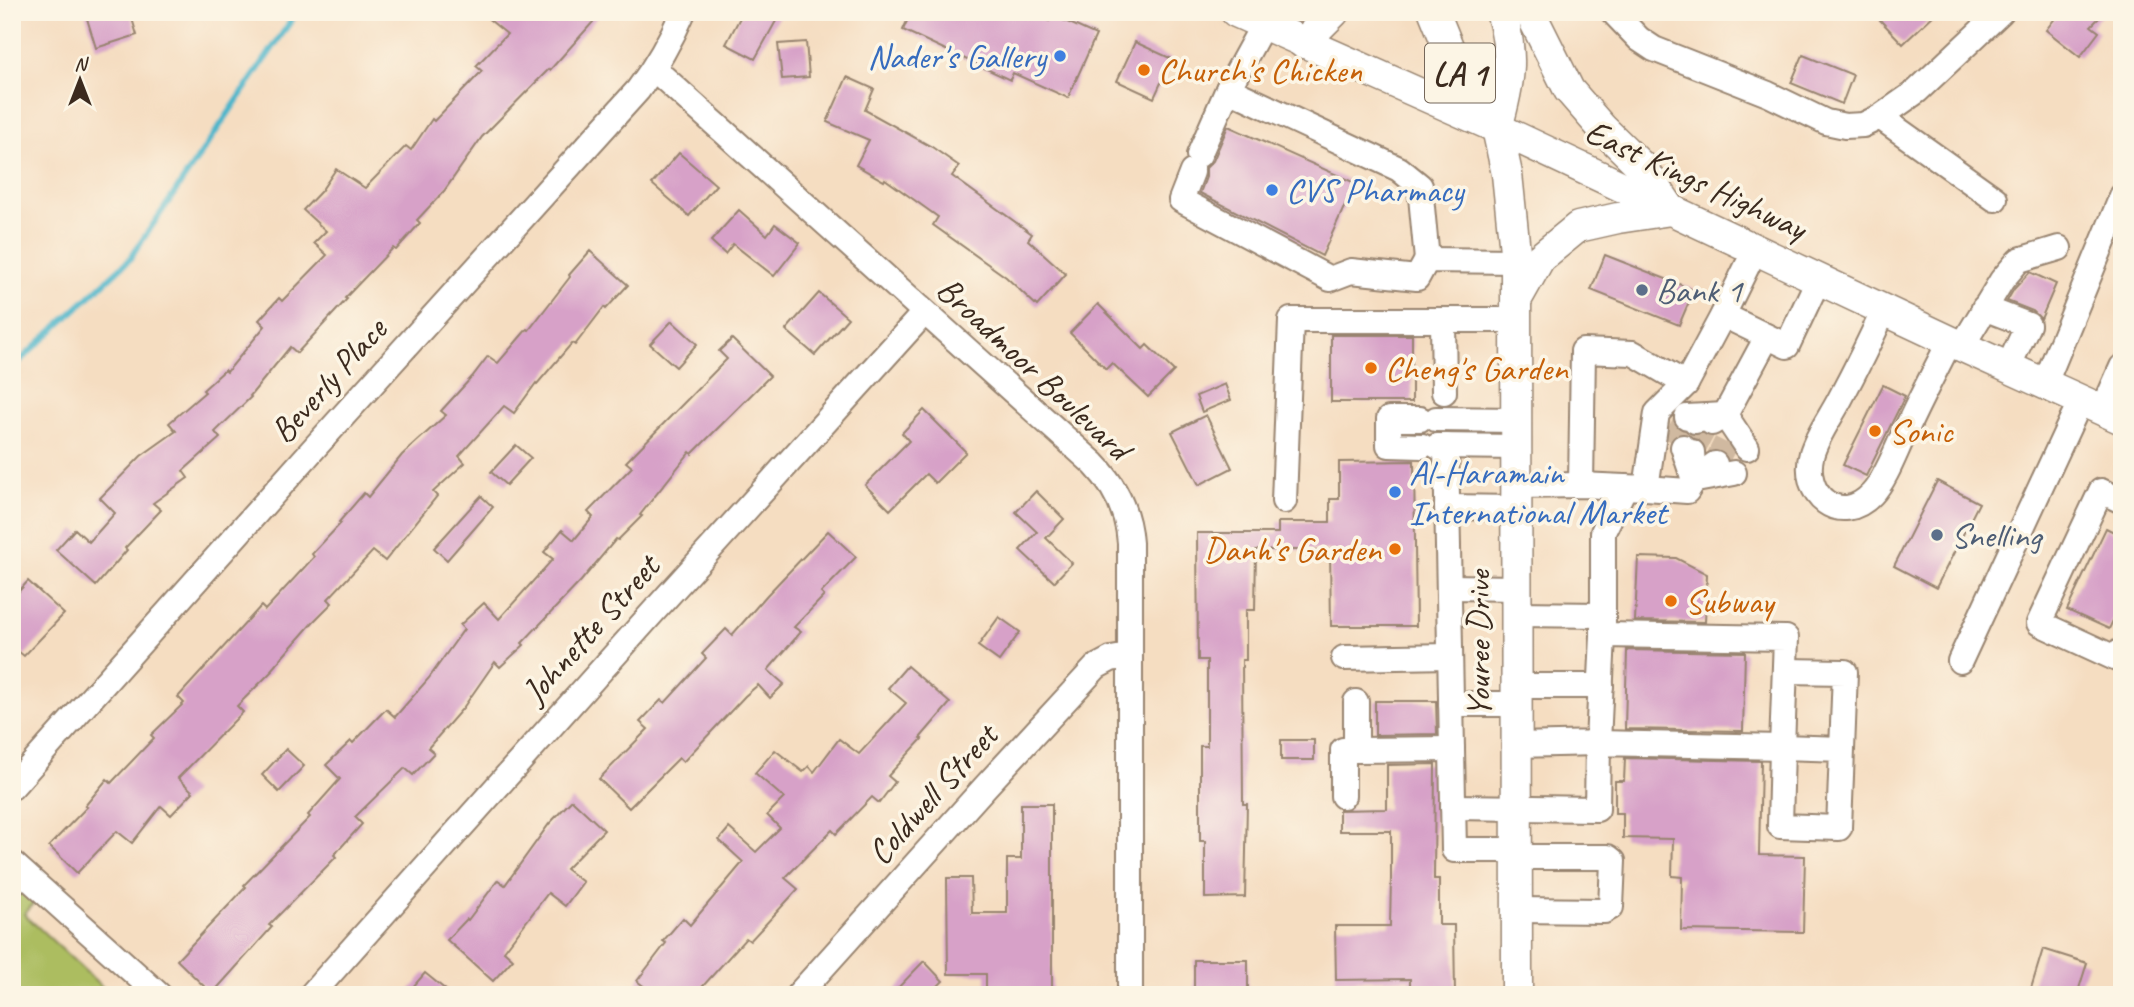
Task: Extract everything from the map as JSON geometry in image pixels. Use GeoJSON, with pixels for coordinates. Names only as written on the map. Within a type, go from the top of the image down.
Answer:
{"type":"FeatureCollection","features":[{"type":"Feature","properties":{"kind":"main road","name":"East Kings Highway"},"geometry":{"type":"LineString","coordinates":[[1236,12],[1497,128],[1956,344],[2102,409]]}},
{"type":"Feature","properties":{"kind":"main road"},"geometry":{"type":"LineString","coordinates":[[1303,43],[1334,12]]}},
{"type":"Feature","properties":{"kind":"main road","name":"Youree Drive"},"geometry":{"type":"LineString","coordinates":[[1434,12],[1466,83],[1497,128],[1507,174],[1516,261],[1517,995]]}},
{"type":"Feature","properties":{"kind":"main road","name":"Youree Drive"},"geometry":{"type":"LineString","coordinates":[[1497,128],[1506,95],[1510,65],[1508,35],[1501,12]]}},
{"type":"Feature","properties":{"kind":"main road"},"geometry":{"type":"LineString","coordinates":[[1516,310],[1541,258],[1578,228],[1618,218],[1671,210],[1642,167],[1602,128],[1569,90],[1530,12]]}},
{"type":"Feature","properties":{"kind":"street","name":"Beverly Place"},"geometry":{"type":"LineString","coordinates":[[12,787],[426,322],[638,90],[673,37],[683,12]]}},
{"type":"Feature","properties":{"kind":"street"},"geometry":{"type":"LineString","coordinates":[[1613,12],[1639,39],[1654,48],[1768,94],[1826,122],[1845,126],[1863,125],[1880,117],[1917,91],[2001,12]]}},
{"type":"Feature","properties":{"kind":"street"},"geometry":{"type":"LineString","coordinates":[[1228,89],[1399,169],[1420,186],[1427,260],[1417,278],[1351,271],[1330,279],[1181,200],[1228,89],[1263,25]]}},
{"type":"Feature","properties":{"kind":"street","name":"Broadmoor Boulevard"},"geometry":{"type":"LineString","coordinates":[[654,69],[1094,464],[1113,486],[1125,512],[1130,534],[1130,995]]}},
{"type":"Feature","properties":{"kind":"street"},"geometry":{"type":"LineString","coordinates":[[1880,117],[1995,199]]}},
{"type":"Feature","properties":{"kind":"street"},"geometry":{"type":"LineString","coordinates":[[2045,383],[2122,196]]}},
{"type":"Feature","properties":{"kind":"street"},"geometry":{"type":"LineString","coordinates":[[1884,310],[1862,358],[1812,451],[1809,470],[1813,486],[1821,501],[1839,508],[1859,505],[1874,492],[1956,344],[2002,280],[2019,260],[2059,248]]}},
{"type":"Feature","properties":{"kind":"street"},"geometry":{"type":"LineString","coordinates":[[1453,807],[1597,809],[1604,532],[1635,487],[1657,413],[1686,384],[1755,250]]}},
{"type":"Feature","properties":{"kind":"street"},"geometry":{"type":"LineString","coordinates":[[1427,260],[1516,261]]}},
{"type":"Feature","properties":{"kind":"street"},"geometry":{"type":"LineString","coordinates":[[1723,315],[1787,346],[1818,279]]}},
{"type":"Feature","properties":{"kind":"street"},"geometry":{"type":"LineString","coordinates":[[1984,308],[2028,325],[2008,367]]}},
{"type":"Feature","properties":{"kind":"street"},"geometry":{"type":"LineString","coordinates":[[1284,501],[1291,320],[1443,320],[1516,310]]}},
{"type":"Feature","properties":{"kind":"street","name":"Johnette Street"},"geometry":{"type":"LineString","coordinates":[[311,995],[924,313]]}},
{"type":"Feature","properties":{"kind":"street"},"geometry":{"type":"LineString","coordinates":[[1443,320],[1444,392]]}},
{"type":"Feature","properties":{"kind":"street"},"geometry":{"type":"LineString","coordinates":[[1718,430],[1768,337]]}},
{"type":"Feature","properties":{"kind":"street"},"geometry":{"type":"LineString","coordinates":[[1581,485],[1583,351],[1633,353],[1686,384]]}},
{"type":"Feature","properties":{"kind":"street"},"geometry":{"type":"LineString","coordinates":[[1960,661],[2102,409],[2122,367]]}},
{"type":"Feature","properties":{"kind":"street"},"geometry":{"type":"LineString","coordinates":[[1389,418],[1428,419],[1516,433],[1435,446],[1389,445],[1389,418]]}},
{"type":"Feature","properties":{"kind":"street"},"geometry":{"type":"LineString","coordinates":[[1435,446],[1447,508],[1454,850],[1608,857],[1613,861],[1611,906],[1604,911],[1517,910]]}},
{"type":"Feature","properties":{"kind":"street"},"geometry":{"type":"LineString","coordinates":[[1683,447],[1694,480]]}},
{"type":"Feature","properties":{"kind":"street"},"geometry":{"type":"LineString","coordinates":[[1447,508],[1581,485],[1687,491],[1694,480],[1725,469]]}},
{"type":"Feature","properties":{"kind":"street"},"geometry":{"type":"LineString","coordinates":[[2122,501],[2101,491],[2039,623],[2117,659],[2122,650]]}},
{"type":"Feature","properties":{"kind":"street"},"geometry":{"type":"LineString","coordinates":[[1449,587],[1517,601],[1603,625],[1786,638],[1780,826],[1839,828],[1845,672],[1786,671]]}},
{"type":"Feature","properties":{"kind":"street","name":"Coldwell Street"},"geometry":{"type":"LineString","coordinates":[[798,995],[975,797],[1096,667],[1111,659],[1129,656]]}},
{"type":"Feature","properties":{"kind":"street"},"geometry":{"type":"LineString","coordinates":[[1344,658],[1450,656]]}},
{"type":"Feature","properties":{"kind":"street"},"geometry":{"type":"LineString","coordinates":[[1451,704],[1601,686]]}},
{"type":"Feature","properties":{"kind":"street"},"geometry":{"type":"LineString","coordinates":[[1356,702],[1356,750]]}},
{"type":"Feature","properties":{"kind":"street"},"geometry":{"type":"LineString","coordinates":[[1517,745],[1598,743],[1842,749]]}},
{"type":"Feature","properties":{"kind":"street"},"geometry":{"type":"LineString","coordinates":[[1343,796],[1343,750],[1452,749]]}},
{"type":"Feature","properties":{"kind":"street"},"geometry":{"type":"LineString","coordinates":[[12,863],[159,995]]}},
{"type":"Feature","properties":{"kind":"green space"},"geometry":{"type":"Polygon","coordinates":[[[12,863],[44,892],[24,914],[111,995],[12,995],[12,863]]]}},
{"type":"Feature","properties":{"kind":"building"},"geometry":{"type":"Polygon","coordinates":[[[85,12],[130,12],[137,35],[96,48],[85,12]]]}},
{"type":"Feature","properties":{"kind":"building"},"geometry":{"type":"Polygon","coordinates":[[[480,12],[602,12],[550,70],[482,137],[444,191],[417,220],[420,223],[396,250],[393,248],[297,353],[290,347],[251,397],[215,432],[220,438],[183,471],[188,478],[153,503],[161,510],[125,548],[127,550],[96,586],[56,550],[75,529],[89,542],[115,513],[100,498],[141,456],[176,431],[169,423],[205,392],[203,390],[225,370],[227,372],[265,326],[259,320],[279,298],[282,301],[327,255],[314,243],[326,231],[303,210],[321,191],[336,169],[365,188],[406,146],[411,150],[432,119],[434,121],[482,71],[476,66],[507,34],[480,12]]]}},
{"type":"Feature","properties":{"kind":"building"},"geometry":{"type":"Polygon","coordinates":[[[743,12],[781,12],[755,59],[726,44],[743,12]]]}},
{"type":"Feature","properties":{"kind":"building"},"geometry":{"type":"Polygon","coordinates":[[[911,12],[1030,12],[1049,21],[1052,15],[1096,35],[1068,98],[1013,73],[1010,80],[903,30],[911,12]]]}},
{"type":"Feature","properties":{"kind":"building"},"geometry":{"type":"Polygon","coordinates":[[[1889,12],[1937,12],[1903,44],[1880,20],[1889,12]]]}},
{"type":"Feature","properties":{"kind":"building"},"geometry":{"type":"Polygon","coordinates":[[[2060,12],[2105,12],[2091,26],[2099,32],[2080,57],[2046,30],[2060,12]]]}},
{"type":"Feature","properties":{"kind":"building"},"geometry":{"type":"Polygon","coordinates":[[[806,42],[809,77],[782,79],[778,44],[806,42]]]}},
{"type":"Feature","properties":{"kind":"building","name":"Church's Chicken"},"geometry":{"type":"Polygon","coordinates":[[[1135,42],[1172,59],[1154,98],[1117,81],[1135,42]]]}},
{"type":"Feature","properties":{"kind":"building"},"geometry":{"type":"Polygon","coordinates":[[[1803,55],[1853,75],[1842,104],[1791,83],[1803,55]]]}},
{"type":"Feature","properties":{"kind":"building"},"geometry":{"type":"Polygon","coordinates":[[[847,77],[874,89],[865,110],[932,147],[959,166],[952,176],[1032,234],[1028,240],[1066,274],[1037,306],[1006,277],[933,225],[938,217],[885,179],[884,181],[856,165],[869,140],[827,122],[847,77]]]}},
{"type":"Feature","properties":{"kind":"building","name":"CVS Pharmacy"},"geometry":{"type":"Polygon","coordinates":[[[1228,126],[1355,183],[1322,256],[1200,193],[1206,177],[1206,168],[1213,161],[1228,126]]]}},
{"type":"Feature","properties":{"kind":"building"},"geometry":{"type":"Polygon","coordinates":[[[679,153],[716,185],[689,216],[652,184],[679,153]]]}},
{"type":"Feature","properties":{"kind":"building"},"geometry":{"type":"Polygon","coordinates":[[[739,210],[767,235],[775,224],[800,243],[774,276],[733,244],[725,254],[711,241],[739,210]]]}},
{"type":"Feature","properties":{"kind":"building"},"geometry":{"type":"Polygon","coordinates":[[[590,251],[628,285],[606,309],[604,307],[575,345],[572,343],[536,383],[514,413],[504,406],[459,456],[465,463],[433,492],[437,496],[385,561],[373,551],[328,599],[332,603],[237,706],[243,712],[178,778],[193,792],[171,815],[161,806],[132,843],[117,831],[77,873],[49,846],[87,807],[85,806],[107,779],[111,783],[154,738],[151,735],[184,703],[178,697],[261,606],[265,610],[314,557],[312,554],[364,493],[368,497],[402,455],[446,415],[441,411],[488,356],[498,363],[527,329],[529,330],[590,251]]]}},
{"type":"Feature","properties":{"kind":"building","name":"Bank 1"},"geometry":{"type":"Polygon","coordinates":[[[1605,255],[1694,290],[1679,325],[1591,290],[1605,255]]]}},
{"type":"Feature","properties":{"kind":"building"},"geometry":{"type":"Polygon","coordinates":[[[2030,272],[2056,284],[2041,319],[2033,311],[2007,301],[2030,272]]]}},
{"type":"Feature","properties":{"kind":"building"},"geometry":{"type":"Polygon","coordinates":[[[819,293],[848,318],[815,355],[786,330],[819,293]]]}},
{"type":"Feature","properties":{"kind":"building"},"geometry":{"type":"Polygon","coordinates":[[[1098,304],[1143,349],[1147,345],[1174,371],[1148,397],[1112,363],[1106,369],[1070,333],[1098,304]]]}},
{"type":"Feature","properties":{"kind":"building"},"geometry":{"type":"Polygon","coordinates":[[[672,321],[697,344],[676,367],[650,344],[672,321]]]}},
{"type":"Feature","properties":{"kind":"building","name":"Cheng's Garden"},"geometry":{"type":"Polygon","coordinates":[[[1331,335],[1412,335],[1412,402],[1331,402],[1331,335]]]}},
{"type":"Feature","properties":{"kind":"building"},"geometry":{"type":"Polygon","coordinates":[[[732,339],[770,376],[692,454],[690,452],[640,515],[642,516],[616,539],[581,581],[522,643],[524,645],[500,667],[495,662],[463,708],[428,748],[434,753],[413,775],[405,768],[355,817],[362,824],[334,855],[336,857],[269,925],[272,927],[212,994],[177,960],[310,817],[308,815],[340,779],[326,765],[351,741],[353,743],[386,709],[395,717],[429,678],[464,629],[460,625],[484,603],[499,619],[553,559],[544,552],[562,530],[574,540],[593,517],[588,512],[632,467],[626,462],[727,359],[719,351],[732,339]]]}},
{"type":"Feature","properties":{"kind":"building"},"geometry":{"type":"Polygon","coordinates":[[[1225,384],[1231,400],[1202,412],[1196,396],[1225,384]]]}},
{"type":"Feature","properties":{"kind":"building","name":"Sonic"},"geometry":{"type":"Polygon","coordinates":[[[1883,385],[1905,396],[1866,476],[1843,465],[1883,385]]]}},
{"type":"Feature","properties":{"kind":"building"},"geometry":{"type":"Polygon","coordinates":[[[924,410],[966,452],[935,483],[926,474],[890,510],[865,485],[909,441],[902,433],[924,410]]]}},
{"type":"Feature","properties":{"kind":"building"},"geometry":{"type":"Polygon","coordinates":[[[1206,415],[1232,468],[1199,485],[1172,432],[1206,415]]]}},
{"type":"Feature","properties":{"kind":"building"},"geometry":{"type":"Polygon","coordinates":[[[516,445],[531,458],[506,485],[491,472],[516,445]]]}},
{"type":"Feature","properties":{"kind":"building"},"geometry":{"type":"Polygon","coordinates":[[[1414,461],[1416,626],[1331,626],[1330,550],[1256,550],[1255,610],[1246,610],[1246,660],[1242,660],[1243,804],[1247,804],[1245,897],[1205,898],[1205,841],[1200,841],[1200,746],[1207,746],[1207,660],[1198,660],[1197,533],[1278,533],[1278,522],[1330,522],[1330,499],[1339,499],[1339,462],[1414,461]]]}},
{"type":"Feature","properties":{"kind":"building","name":"Snelling"},"geometry":{"type":"Polygon","coordinates":[[[1937,481],[1979,503],[1936,588],[1894,566],[1937,481]]]}},
{"type":"Feature","properties":{"kind":"building"},"geometry":{"type":"Polygon","coordinates":[[[1036,491],[1064,519],[1046,538],[1072,563],[1054,582],[1020,550],[1037,532],[1016,512],[1036,491]]]}},
{"type":"Feature","properties":{"kind":"building"},"geometry":{"type":"Polygon","coordinates":[[[481,496],[493,507],[447,560],[434,548],[481,496]]]}},
{"type":"Feature","properties":{"kind":"building"},"geometry":{"type":"Polygon","coordinates":[[[2106,528],[2122,536],[2122,602],[2109,629],[2067,610],[2106,528]]]}},
{"type":"Feature","properties":{"kind":"building"},"geometry":{"type":"Polygon","coordinates":[[[828,531],[856,557],[821,593],[824,596],[794,627],[801,632],[768,670],[784,684],[770,698],[758,685],[683,762],[679,758],[629,808],[599,779],[648,729],[640,722],[661,700],[665,703],[706,658],[702,654],[726,629],[732,635],[828,531]]]}},
{"type":"Feature","properties":{"kind":"building","name":"Subway"},"geometry":{"type":"Polygon","coordinates":[[[1638,557],[1676,558],[1707,574],[1705,622],[1635,621],[1638,557]]]}},
{"type":"Feature","properties":{"kind":"building"},"geometry":{"type":"Polygon","coordinates":[[[28,581],[64,614],[24,656],[12,646],[12,599],[28,581]]]}},
{"type":"Feature","properties":{"kind":"building"},"geometry":{"type":"Polygon","coordinates":[[[999,617],[1020,632],[999,661],[978,646],[999,617]]]}},
{"type":"Feature","properties":{"kind":"building"},"geometry":{"type":"Polygon","coordinates":[[[1627,650],[1745,652],[1743,731],[1625,729],[1627,650]]]}},
{"type":"Feature","properties":{"kind":"building"},"geometry":{"type":"Polygon","coordinates":[[[907,666],[950,703],[888,776],[895,782],[879,803],[872,797],[836,834],[832,830],[785,878],[798,889],[750,941],[746,938],[695,995],[655,995],[637,981],[666,943],[663,941],[683,918],[690,925],[743,862],[719,840],[729,828],[756,852],[780,828],[767,815],[784,798],[755,773],[775,750],[803,772],[809,766],[814,772],[839,739],[859,754],[906,703],[888,688],[907,666]]]}},
{"type":"Feature","properties":{"kind":"building"},"geometry":{"type":"Polygon","coordinates":[[[1375,701],[1436,701],[1437,734],[1375,735],[1375,701]]]}},
{"type":"Feature","properties":{"kind":"building"},"geometry":{"type":"Polygon","coordinates":[[[1281,740],[1314,740],[1314,760],[1281,760],[1281,740]]]}},
{"type":"Feature","properties":{"kind":"building"},"geometry":{"type":"Polygon","coordinates":[[[286,749],[304,766],[279,792],[262,775],[286,749]]]}},
{"type":"Feature","properties":{"kind":"building"},"geometry":{"type":"Polygon","coordinates":[[[1625,758],[1761,761],[1759,855],[1805,856],[1803,932],[1681,930],[1682,877],[1672,876],[1673,839],[1623,838],[1623,813],[1615,813],[1615,781],[1624,781],[1625,758]]]}},
{"type":"Feature","properties":{"kind":"building"},"geometry":{"type":"Polygon","coordinates":[[[1435,764],[1434,879],[1439,879],[1439,925],[1454,925],[1455,995],[1410,995],[1410,979],[1336,980],[1335,926],[1390,926],[1391,879],[1391,831],[1339,831],[1339,810],[1387,809],[1387,765],[1435,764]]]}},
{"type":"Feature","properties":{"kind":"building"},"geometry":{"type":"Polygon","coordinates":[[[572,800],[604,830],[566,869],[583,882],[565,906],[548,893],[504,951],[513,959],[493,981],[447,940],[468,920],[498,880],[505,885],[549,824],[572,800]]]}},
{"type":"Feature","properties":{"kind":"building"},"geometry":{"type":"Polygon","coordinates":[[[1021,804],[1052,804],[1052,993],[986,993],[986,974],[948,974],[947,878],[971,878],[972,913],[1007,913],[1007,859],[1021,859],[1021,804]]]}},
{"type":"Feature","properties":{"kind":"building"},"geometry":{"type":"Polygon","coordinates":[[[2043,949],[2087,963],[2077,995],[2029,995],[2043,949]]]}},
{"type":"Feature","properties":{"kind":"building"},"geometry":{"type":"Polygon","coordinates":[[[1194,960],[1248,960],[1248,995],[1194,995],[1194,960]]]}},
{"type":"Feature","properties":{"kind":"building"},"geometry":{"type":"Polygon","coordinates":[[[924,961],[943,981],[929,995],[891,995],[924,961]]]}},
{"type":"Feature","properties":{"kind":"building"},"geometry":{"type":"Polygon","coordinates":[[[425,973],[452,995],[406,995],[425,973]]]}},
{"type":"Feature","properties":{"kind":"waterway"},"geometry":{"type":"LineString","coordinates":[[12,368],[129,260],[297,12]]}},
{"type":"Feature","properties":{"kind":"tunnel"},"geometry":{"type":"LineString","coordinates":[[1674,443],[1687,417]]}},
{"type":"Feature","properties":{"kind":"tunnel"},"geometry":{"type":"LineString","coordinates":[[1692,452],[1705,427]]}},
{"type":"Feature","properties":{"kind":"tunnel"},"geometry":{"type":"LineString","coordinates":[[1715,464],[1728,438]]}},
{"type":"Feature","properties":{"kind":"place","name":"Nader's Gallery"},"geometry":{"type":"Point","coordinates":[1060,56]}},
{"type":"Feature","properties":{"kind":"place","name":"Church's Chicken"},"geometry":{"type":"Point","coordinates":[1144,70]}},
{"type":"Feature","properties":{"kind":"place","name":"CVS Pharmacy"},"geometry":{"type":"Point","coordinates":[1272,190]}},
{"type":"Feature","properties":{"kind":"place","name":"Bank 1"},"geometry":{"type":"Point","coordinates":[1642,290]}},
{"type":"Feature","properties":{"kind":"place","name":"Cheng's Garden"},"geometry":{"type":"Point","coordinates":[1371,368]}},
{"type":"Feature","properties":{"kind":"place","name":"Sonic"},"geometry":{"type":"Point","coordinates":[1875,431]}},
{"type":"Feature","properties":{"kind":"place","name":"Al-Haramain International Market"},"geometry":{"type":"Point","coordinates":[1395,492]}},
{"type":"Feature","properties":{"kind":"place","name":"Snelling"},"geometry":{"type":"Point","coordinates":[1937,535]}},
{"type":"Feature","properties":{"kind":"place","name":"Danh's Garden"},"geometry":{"type":"Point","coordinates":[1395,549]}},
{"type":"Feature","properties":{"kind":"place","name":"Subway"},"geometry":{"type":"Point","coordinates":[1671,601]}}]}
